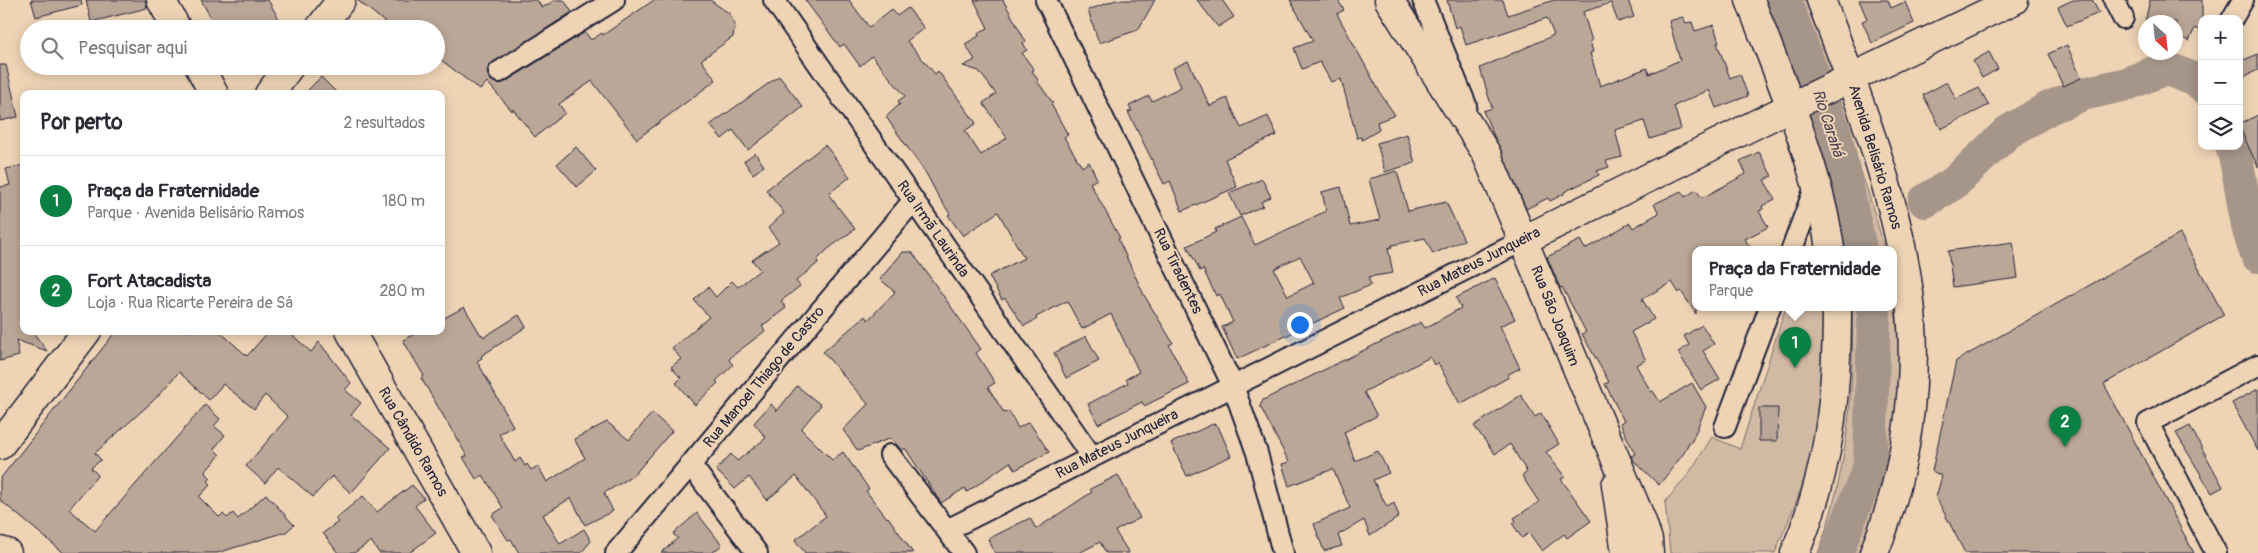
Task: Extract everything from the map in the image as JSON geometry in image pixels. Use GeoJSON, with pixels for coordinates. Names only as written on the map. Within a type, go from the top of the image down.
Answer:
{"type":"FeatureCollection","features":[{"type":"Feature","properties":{"kind":"main road"},"geometry":{"type":"LineString","coordinates":[[161,0],[172,20]]}},
{"type":"Feature","properties":{"kind":"main road"},"geometry":{"type":"LineString","coordinates":[[326,20],[341,0]]}},
{"type":"Feature","properties":{"kind":"main road","name":"Rua São Joaquim"},"geometry":{"type":"LineString","coordinates":[[1389,0],[1486,153],[1641,519],[1648,540],[1649,553]]}},
{"type":"Feature","properties":{"kind":"main road"},"geometry":{"type":"LineString","coordinates":[[1750,0],[1796,104],[1829,246]]}},
{"type":"Feature","properties":{"kind":"main road","name":"Avenida Belisário Ramos"},"geometry":{"type":"LineString","coordinates":[[1821,0],[1843,81],[1891,204],[1902,246],[1910,294],[1914,361],[1909,417],[1901,468],[1883,531],[1874,553]]}},
{"type":"Feature","properties":{"kind":"main road","name":"Rua Mateus Junqueira"},"geometry":{"type":"LineString","coordinates":[[1524,240],[1796,104],[2014,0]]}},
{"type":"Feature","properties":{"kind":"main road"},"geometry":{"type":"LineString","coordinates":[[204,75],[212,90]]}},
{"type":"Feature","properties":{"kind":"main road"},"geometry":{"type":"LineString","coordinates":[[272,90],[283,75]]}},
{"type":"Feature","properties":{"kind":"main road"},"geometry":{"type":"LineString","coordinates":[[1795,553],[1822,478],[1833,418],[1837,360],[1837,311]]}},
{"type":"Feature","properties":{"kind":"main road"},"geometry":{"type":"LineString","coordinates":[[0,445],[84,335]]}},
{"type":"Feature","properties":{"kind":"main road","name":"Rua Cândido Ramos"},"geometry":{"type":"LineString","coordinates":[[352,335],[476,553]]}},
{"type":"Feature","properties":{"kind":"main road","name":"Rua São Joaquim"},"geometry":{"type":"LineString","coordinates":[[1612,453],[1626,553]]}},
{"type":"Feature","properties":{"kind":"main road"},"geometry":{"type":"LineString","coordinates":[[0,551],[7,553]]}},
{"type":"Feature","properties":{"kind":"street"},"geometry":{"type":"LineString","coordinates":[[499,72],[614,0]]}},
{"type":"Feature","properties":{"kind":"street","name":"Rua Irmã Laurinda"},"geometry":{"type":"LineString","coordinates":[[774,0],[1092,457]]}},
{"type":"Feature","properties":{"kind":"street","name":"Rua Tiradentes"},"geometry":{"type":"LineString","coordinates":[[1046,0],[1234,386],[1257,453],[1283,553]]}},
{"type":"Feature","properties":{"kind":"street"},"geometry":{"type":"LineString","coordinates":[[1423,0],[1486,153]]}},
{"type":"Feature","properties":{"kind":"street"},"geometry":{"type":"LineString","coordinates":[[2114,0],[2124,18]]}},
{"type":"Feature","properties":{"kind":"street"},"geometry":{"type":"LineString","coordinates":[[2234,15],[2243,0]]}},
{"type":"Feature","properties":{"kind":"street"},"geometry":{"type":"LineString","coordinates":[[1793,246],[1816,185]]}},
{"type":"Feature","properties":{"kind":"street","name":"Rua Manoel Thiago de Castro"},"geometry":{"type":"LineString","coordinates":[[616,553],[913,201]]}},
{"type":"Feature","properties":{"kind":"street","name":"Rua Mateus Junqueira"},"geometry":{"type":"LineString","coordinates":[[947,530],[1524,240]]}},
{"type":"Feature","properties":{"kind":"street"},"geometry":{"type":"LineString","coordinates":[[1725,426],[1768,311]]}},
{"type":"Feature","properties":{"kind":"street"},"geometry":{"type":"LineString","coordinates":[[2216,553],[2148,423],[2258,365]]}},
{"type":"Feature","properties":{"kind":"street"},"geometry":{"type":"LineString","coordinates":[[890,455],[964,553]]}},
{"type":"Feature","properties":{"kind":"street"},"geometry":{"type":"LineString","coordinates":[[690,464],[757,553]]}},
{"type":"Feature","properties":{"kind":"shaded area"},"geometry":{"type":"Polygon","coordinates":[[[1761,0],[1807,0],[1834,72],[1793,88],[1761,0]]]}},
{"type":"Feature","properties":{"kind":"shaded area"},"geometry":{"type":"Polygon","coordinates":[[[1838,104],[1884,246],[1844,246],[1832,192],[1807,118],[1838,104]]]}},
{"type":"Feature","properties":{"kind":"shaded area"},"geometry":{"type":"Polygon","coordinates":[[[1785,311],[1822,311],[1825,369],[1816,434],[1806,474],[1775,553],[1670,553],[1665,502],[1688,475],[1712,437],[1740,449],[1785,311]]]}},
{"type":"Feature","properties":{"kind":"shaded area"},"geometry":{"type":"Polygon","coordinates":[[[1852,311],[1895,311],[1899,385],[1893,448],[1866,553],[1818,553],[1836,493],[1842,463],[1850,401],[1853,338],[1852,311]]]}},
{"type":"Feature","properties":{"kind":"building"},"geometry":{"type":"Polygon","coordinates":[[[31,0],[81,0],[82,5],[36,17],[31,0]]]}},
{"type":"Feature","properties":{"kind":"building"},"geometry":{"type":"Polygon","coordinates":[[[86,0],[145,0],[147,8],[99,20],[91,20],[86,0]]]}},
{"type":"Feature","properties":{"kind":"building"},"geometry":{"type":"Polygon","coordinates":[[[201,0],[268,0],[279,19],[278,20],[212,20],[201,0]]]}},
{"type":"Feature","properties":{"kind":"building"},"geometry":{"type":"Polygon","coordinates":[[[357,0],[537,0],[542,8],[555,0],[564,0],[572,12],[489,66],[487,72],[489,78],[499,84],[585,32],[590,39],[602,33],[603,35],[654,0],[710,0],[730,14],[735,25],[733,37],[701,60],[716,80],[637,139],[592,81],[559,104],[565,113],[535,137],[513,109],[512,111],[487,82],[480,90],[445,63],[445,20],[383,20],[357,0]]]}},
{"type":"Feature","properties":{"kind":"building"},"geometry":{"type":"Polygon","coordinates":[[[805,0],[849,0],[869,27],[892,9],[897,16],[908,8],[924,28],[907,41],[935,74],[938,71],[976,123],[965,131],[981,155],[1007,138],[983,103],[996,94],[979,71],[963,66],[975,60],[965,44],[979,36],[978,33],[988,28],[974,0],[1003,0],[1026,42],[1023,43],[1027,50],[1022,53],[1034,70],[1032,71],[1037,81],[1053,103],[1051,104],[1068,135],[1064,137],[1082,167],[1089,162],[1097,179],[1090,183],[1120,238],[1118,239],[1144,295],[1173,343],[1169,345],[1189,384],[1144,406],[1142,402],[1098,424],[1088,404],[1128,383],[1126,379],[1139,372],[1111,314],[1082,329],[1067,301],[1036,317],[1037,319],[1024,326],[1005,298],[1002,300],[989,276],[1024,258],[998,212],[963,236],[948,215],[950,214],[927,175],[886,117],[900,104],[898,101],[905,96],[872,56],[860,66],[844,44],[840,47],[805,0]]]}},
{"type":"Feature","properties":{"kind":"building"},"geometry":{"type":"Polygon","coordinates":[[[1116,0],[1155,0],[1138,30],[1099,43],[1088,10],[1116,0]]]}},
{"type":"Feature","properties":{"kind":"building"},"geometry":{"type":"Polygon","coordinates":[[[1197,0],[1222,0],[1234,17],[1218,27],[1197,0]]]}},
{"type":"Feature","properties":{"kind":"building"},"geometry":{"type":"Polygon","coordinates":[[[1290,0],[1338,0],[1344,10],[1337,14],[1382,96],[1395,115],[1377,122],[1379,130],[1362,140],[1361,137],[1357,138],[1341,79],[1331,82],[1320,62],[1302,69],[1294,48],[1313,41],[1290,0]]]}},
{"type":"Feature","properties":{"kind":"building"},"geometry":{"type":"Polygon","coordinates":[[[1447,0],[1503,0],[1508,15],[1554,0],[1628,0],[1634,17],[1618,22],[1611,3],[1583,12],[1592,41],[1590,41],[1593,52],[1590,53],[1600,86],[1647,68],[1649,74],[1680,60],[1669,21],[1683,17],[1686,23],[1692,22],[1695,31],[1714,25],[1719,43],[1717,43],[1730,78],[1740,74],[1748,96],[1716,108],[1709,90],[1674,106],[1681,129],[1650,139],[1644,121],[1615,130],[1622,157],[1606,161],[1609,167],[1597,171],[1599,175],[1564,192],[1564,194],[1550,201],[1548,198],[1526,209],[1483,111],[1492,108],[1480,68],[1554,35],[1547,18],[1466,45],[1460,26],[1455,28],[1447,0]]]}},
{"type":"Feature","properties":{"kind":"building"},"geometry":{"type":"Polygon","coordinates":[[[1859,0],[1888,0],[1891,8],[1905,2],[1914,23],[1872,43],[1862,21],[1867,19],[1859,0]]]}},
{"type":"Feature","properties":{"kind":"building"},"geometry":{"type":"Polygon","coordinates":[[[2073,0],[2092,0],[2099,13],[2067,26],[2058,7],[2073,0]]]}},
{"type":"Feature","properties":{"kind":"building"},"geometry":{"type":"Polygon","coordinates":[[[2150,0],[2202,0],[2202,15],[2198,15],[2198,29],[2195,28],[2189,41],[2183,38],[2183,15],[2147,15],[2150,0]]]}},
{"type":"Feature","properties":{"kind":"building"},"geometry":{"type":"Polygon","coordinates":[[[2067,45],[2081,78],[2063,86],[2048,54],[2067,45]]]}},
{"type":"Feature","properties":{"kind":"building"},"geometry":{"type":"Polygon","coordinates":[[[1989,52],[1998,69],[1982,78],[1973,61],[1989,52]]]}},
{"type":"Feature","properties":{"kind":"building"},"geometry":{"type":"Polygon","coordinates":[[[2258,54],[2258,70],[2243,77],[2243,60],[2258,54]]]}},
{"type":"Feature","properties":{"kind":"building"},"geometry":{"type":"Polygon","coordinates":[[[1188,61],[1210,106],[1227,98],[1241,128],[1268,116],[1277,135],[1225,159],[1237,187],[1182,211],[1170,181],[1164,184],[1128,112],[1132,111],[1129,106],[1149,96],[1152,101],[1181,87],[1173,68],[1188,61]]]}},
{"type":"Feature","properties":{"kind":"building"},"geometry":{"type":"Polygon","coordinates":[[[0,65],[6,65],[18,117],[0,121],[0,65]]]}},
{"type":"Feature","properties":{"kind":"building"},"geometry":{"type":"Polygon","coordinates":[[[779,76],[803,107],[748,150],[733,130],[722,139],[710,125],[779,76]]]}},
{"type":"Feature","properties":{"kind":"building"},"geometry":{"type":"Polygon","coordinates":[[[321,77],[334,90],[308,90],[321,77]]]}},
{"type":"Feature","properties":{"kind":"building"},"geometry":{"type":"Polygon","coordinates":[[[1947,82],[1956,99],[1979,88],[1989,105],[1941,129],[1923,95],[1947,82]]]}},
{"type":"Feature","properties":{"kind":"building"},"geometry":{"type":"Polygon","coordinates":[[[2258,115],[2258,167],[2243,135],[2243,122],[2258,115]]]}},
{"type":"Feature","properties":{"kind":"building"},"geometry":{"type":"Polygon","coordinates":[[[1407,134],[1415,163],[1385,172],[1377,143],[1407,134]]]}},
{"type":"Feature","properties":{"kind":"building"},"geometry":{"type":"Polygon","coordinates":[[[825,145],[850,177],[828,194],[855,229],[828,249],[817,260],[818,263],[796,281],[800,286],[781,301],[786,308],[762,326],[765,331],[732,356],[729,360],[733,365],[716,381],[718,383],[695,405],[676,383],[681,378],[671,367],[681,359],[672,348],[709,317],[694,300],[708,287],[716,297],[732,281],[738,287],[760,270],[752,260],[779,242],[768,228],[784,213],[766,190],[825,145]]]}},
{"type":"Feature","properties":{"kind":"building"},"geometry":{"type":"Polygon","coordinates":[[[576,147],[596,171],[577,187],[557,164],[576,147]]]}},
{"type":"Feature","properties":{"kind":"building"},"geometry":{"type":"Polygon","coordinates":[[[1759,152],[1772,176],[1764,180],[1775,199],[1762,206],[1763,209],[1759,211],[1768,227],[1745,239],[1749,246],[1692,246],[1692,308],[1681,291],[1679,293],[1672,282],[1642,299],[1654,319],[1631,332],[1646,360],[1636,365],[1651,392],[1653,391],[1660,402],[1692,383],[1706,407],[1691,443],[1689,442],[1684,453],[1659,485],[1631,456],[1635,454],[1620,423],[1624,421],[1605,384],[1609,382],[1582,334],[1586,332],[1562,287],[1560,288],[1547,257],[1580,240],[1585,249],[1630,223],[1633,228],[1659,213],[1654,204],[1681,191],[1685,197],[1696,190],[1701,197],[1704,197],[1746,174],[1740,161],[1759,152]]]}},
{"type":"Feature","properties":{"kind":"building"},"geometry":{"type":"Polygon","coordinates":[[[755,153],[764,166],[753,174],[744,161],[755,153]]]}},
{"type":"Feature","properties":{"kind":"building"},"geometry":{"type":"Polygon","coordinates":[[[20,166],[20,335],[35,335],[47,351],[16,340],[19,356],[0,361],[0,187],[10,185],[6,169],[20,166]]]}},
{"type":"Feature","properties":{"kind":"building"},"geometry":{"type":"Polygon","coordinates":[[[1397,171],[1408,211],[1446,202],[1464,240],[1433,254],[1425,238],[1392,245],[1392,247],[1388,248],[1393,273],[1368,277],[1371,285],[1340,298],[1345,308],[1237,359],[1222,327],[1233,322],[1220,294],[1216,296],[1203,269],[1200,271],[1187,246],[1216,232],[1215,229],[1241,217],[1255,245],[1326,211],[1322,192],[1341,187],[1350,226],[1380,220],[1369,179],[1397,171]],[[1300,256],[1274,269],[1288,296],[1314,283],[1300,256]]]}},
{"type":"Feature","properties":{"kind":"building"},"geometry":{"type":"Polygon","coordinates":[[[1262,179],[1271,197],[1261,202],[1263,206],[1240,216],[1229,193],[1262,179]]]}},
{"type":"Feature","properties":{"kind":"building"},"geometry":{"type":"Polygon","coordinates":[[[2180,234],[2224,315],[2104,384],[2194,553],[1965,553],[1936,497],[1942,476],[1932,471],[1956,361],[2180,234]]]}},
{"type":"Feature","properties":{"kind":"building"},"geometry":{"type":"Polygon","coordinates":[[[2013,242],[2018,278],[1953,287],[1948,251],[2013,242]]]}},
{"type":"Feature","properties":{"kind":"building"},"geometry":{"type":"Polygon","coordinates":[[[903,252],[912,252],[981,349],[976,353],[995,383],[988,387],[1004,413],[1009,411],[1018,428],[1029,422],[1049,452],[1015,470],[1010,462],[967,492],[965,488],[941,503],[905,448],[902,451],[891,438],[858,451],[843,430],[868,404],[823,352],[865,316],[868,320],[895,292],[880,279],[903,252]]]}},
{"type":"Feature","properties":{"kind":"building"},"geometry":{"type":"Polygon","coordinates":[[[1495,278],[1515,319],[1500,326],[1520,368],[1507,375],[1509,377],[1460,404],[1438,363],[1434,365],[1430,357],[1364,392],[1377,416],[1344,432],[1355,461],[1378,451],[1389,473],[1373,480],[1387,507],[1394,503],[1399,517],[1370,536],[1364,520],[1338,535],[1342,546],[1324,551],[1314,524],[1350,508],[1333,469],[1289,486],[1282,464],[1289,462],[1260,406],[1263,400],[1421,322],[1425,328],[1461,308],[1456,298],[1495,278]]]}},
{"type":"Feature","properties":{"kind":"building"},"geometry":{"type":"Polygon","coordinates":[[[464,307],[484,337],[519,315],[526,327],[481,356],[482,358],[477,361],[513,426],[499,434],[515,462],[520,458],[525,466],[527,464],[531,470],[538,466],[547,482],[585,458],[574,439],[607,422],[629,440],[652,413],[672,431],[633,476],[604,493],[613,511],[585,525],[571,498],[543,515],[560,544],[584,529],[591,541],[581,553],[519,553],[511,539],[508,540],[492,515],[503,508],[483,475],[476,479],[463,457],[467,456],[421,378],[424,376],[403,340],[412,335],[445,335],[445,318],[464,307]]]}},
{"type":"Feature","properties":{"kind":"building"},"geometry":{"type":"Polygon","coordinates":[[[1702,325],[1714,344],[1703,351],[1720,379],[1701,390],[1678,352],[1689,345],[1684,336],[1702,325]]]}},
{"type":"Feature","properties":{"kind":"building"},"geometry":{"type":"Polygon","coordinates":[[[113,335],[223,335],[247,356],[265,335],[292,335],[311,352],[319,342],[351,383],[345,390],[361,403],[351,415],[390,448],[351,493],[332,476],[313,497],[278,467],[265,483],[246,466],[288,417],[265,395],[254,409],[223,384],[209,400],[179,372],[154,400],[95,453],[101,460],[91,468],[98,475],[69,509],[95,531],[205,405],[220,419],[214,426],[225,435],[214,449],[220,455],[205,472],[211,478],[208,481],[211,484],[199,497],[219,517],[223,514],[227,518],[233,513],[238,519],[266,494],[294,525],[286,532],[217,553],[64,553],[0,500],[0,479],[113,335]]]}},
{"type":"Feature","properties":{"kind":"building"},"geometry":{"type":"Polygon","coordinates":[[[1086,336],[1099,361],[1066,378],[1054,353],[1086,336]]]}},
{"type":"Feature","properties":{"kind":"building"},"geometry":{"type":"Polygon","coordinates":[[[797,386],[821,405],[801,429],[832,460],[843,452],[869,489],[866,491],[888,517],[913,553],[805,553],[795,540],[826,516],[796,476],[767,500],[749,477],[735,489],[716,470],[731,454],[737,461],[766,438],[754,423],[771,404],[777,411],[797,386]]]}},
{"type":"Feature","properties":{"kind":"building"},"geometry":{"type":"Polygon","coordinates":[[[2258,389],[2258,451],[2232,403],[2258,389]]]}},
{"type":"Feature","properties":{"kind":"building"},"geometry":{"type":"Polygon","coordinates":[[[1521,395],[1535,417],[1541,413],[1559,444],[1546,452],[1565,477],[1561,479],[1591,521],[1567,538],[1564,534],[1542,551],[1529,533],[1522,538],[1512,523],[1516,521],[1514,518],[1539,502],[1522,476],[1527,472],[1510,444],[1495,454],[1474,426],[1521,395]]]}},
{"type":"Feature","properties":{"kind":"building"},"geometry":{"type":"Polygon","coordinates":[[[1759,408],[1778,408],[1777,441],[1759,441],[1759,408]]]}},
{"type":"Feature","properties":{"kind":"building"},"geometry":{"type":"Polygon","coordinates":[[[1213,424],[1218,426],[1231,456],[1187,476],[1171,443],[1213,424]]]}},
{"type":"Feature","properties":{"kind":"building"},"geometry":{"type":"Polygon","coordinates":[[[2190,426],[2223,487],[2212,493],[2176,433],[2190,426]]]}},
{"type":"Feature","properties":{"kind":"building"},"geometry":{"type":"Polygon","coordinates":[[[1118,475],[1140,518],[1115,531],[1129,553],[1106,553],[1100,542],[1079,553],[995,553],[988,539],[1030,518],[1036,529],[1092,492],[1090,489],[1118,475]]]}},
{"type":"Feature","properties":{"kind":"building"},"geometry":{"type":"Polygon","coordinates":[[[412,485],[424,498],[415,506],[436,533],[409,553],[379,553],[371,541],[354,553],[338,553],[323,533],[338,522],[335,519],[363,496],[377,512],[412,485]]]}},
{"type":"Feature","properties":{"kind":"building"},"geometry":{"type":"Polygon","coordinates":[[[697,513],[722,545],[712,553],[661,553],[678,538],[673,534],[697,513]]]}},
{"type":"Feature","properties":{"kind":"waterway","name":"Rio Carahá"},"geometry":{"type":"LineString","coordinates":[[1784,0],[1835,133],[1859,246]]}},
{"type":"Feature","properties":{"kind":"waterway"},"geometry":{"type":"LineString","coordinates":[[1925,201],[1954,183],[2008,132],[2049,108],[2083,94],[2127,84],[2166,68],[2198,81]]}},
{"type":"Feature","properties":{"kind":"waterway"},"geometry":{"type":"LineString","coordinates":[[2233,150],[2249,229],[2258,256]]}},
{"type":"Feature","properties":{"kind":"waterway","name":"Rio Carahá"},"geometry":{"type":"LineString","coordinates":[[1836,553],[1870,466],[1873,311]]}},
{"type":"Feature","properties":{"kind":"place","name":"Praça da Fraternidade"},"geometry":{"type":"Point","coordinates":[1795,368]}},
{"type":"Feature","properties":{"kind":"place","name":"Fort Atacadista"},"geometry":{"type":"Point","coordinates":[2065,447]}}]}
